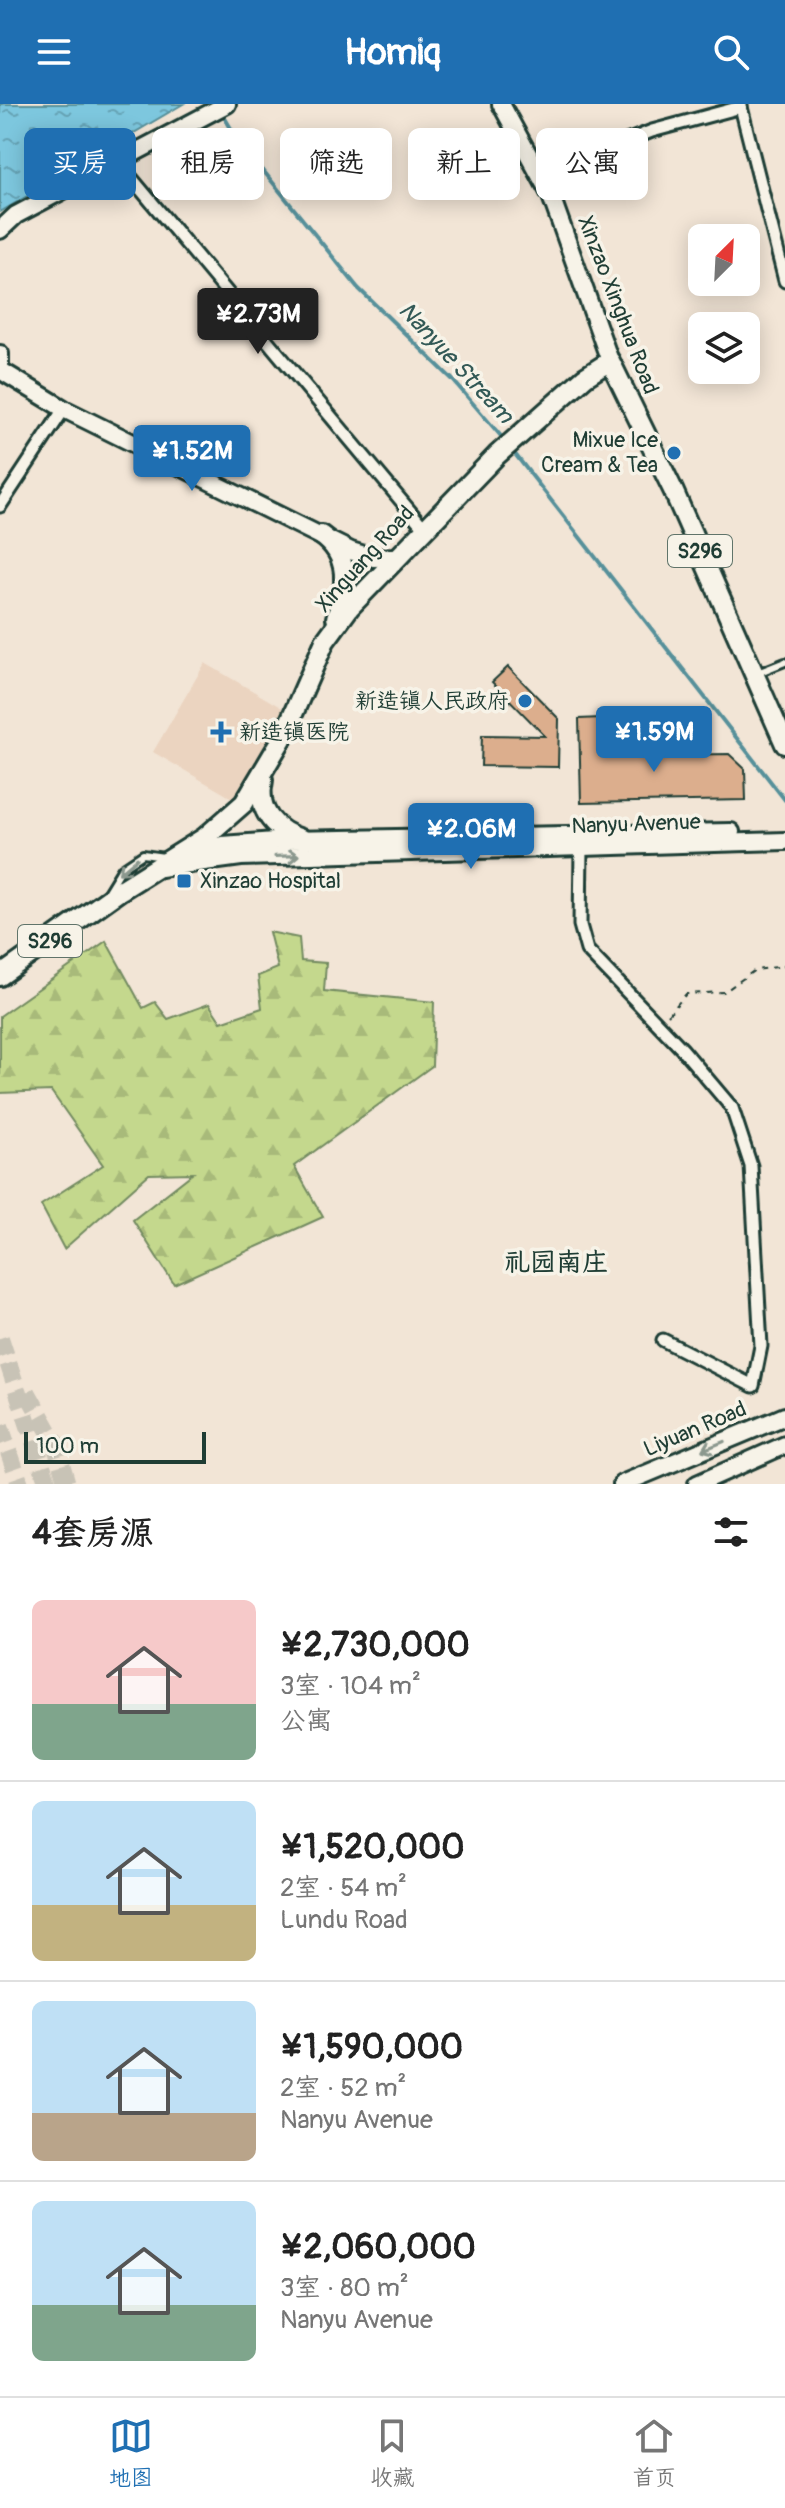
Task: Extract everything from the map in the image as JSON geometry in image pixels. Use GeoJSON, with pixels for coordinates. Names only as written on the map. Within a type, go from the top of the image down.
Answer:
{"type":"FeatureCollection","features":[{"type":"Feature","properties":{"kind":"main road","name":"Xinzao Xinghua Road"},"geometry":{"type":"LineString","coordinates":[[501,104],[536,166]]}},
{"type":"Feature","properties":{"kind":"main road"},"geometry":{"type":"LineString","coordinates":[[136,152],[224,106]]}},
{"type":"Feature","properties":{"kind":"main road"},"geometry":{"type":"LineString","coordinates":[[0,230],[16,215],[45,200]]}},
{"type":"Feature","properties":{"kind":"main road","name":"Xinzao Xinghua Road"},"geometry":{"type":"LineString","coordinates":[[550,200],[610,361],[673,490],[785,744]]}},
{"type":"Feature","properties":{"kind":"main road"},"geometry":{"type":"LineString","coordinates":[[0,354],[0,368],[64,409],[367,557],[396,557]]}},
{"type":"Feature","properties":{"kind":"main road","name":"Xinguang Road"},"geometry":{"type":"LineString","coordinates":[[172,858],[218,829],[244,803],[265,773],[331,631],[396,557],[526,428],[585,377],[610,361]]}},
{"type":"Feature","properties":{"kind":"main road"},"geometry":{"type":"LineString","coordinates":[[321,535],[338,551],[346,575],[344,592],[331,631]]}},
{"type":"Feature","properties":{"kind":"main road"},"geometry":{"type":"LineString","coordinates":[[265,773],[261,791],[264,810],[278,828],[304,840]]}},
{"type":"Feature","properties":{"kind":"main road","name":"Nanyu Avenue"},"geometry":{"type":"LineString","coordinates":[[172,858],[205,847],[304,840],[785,831]]}},
{"type":"Feature","properties":{"kind":"main road","name":"Nanyu Avenue"},"geometry":{"type":"LineString","coordinates":[[154,869],[232,857],[785,841]]}},
{"type":"Feature","properties":{"kind":"main road","name":"S296"},"geometry":{"type":"LineString","coordinates":[[0,976],[172,858]]}},
{"type":"Feature","properties":{"kind":"main road","name":"Liyuan Road"},"geometry":{"type":"LineString","coordinates":[[622,1484],[785,1416]]}},
{"type":"Feature","properties":{"kind":"main road"},"geometry":{"type":"LineString","coordinates":[[697,1484],[785,1445]]}},
{"type":"Feature","properties":{"kind":"street"},"geometry":{"type":"LineString","coordinates":[[648,133],[741,106],[785,281]]}},
{"type":"Feature","properties":{"kind":"street"},"geometry":{"type":"LineString","coordinates":[[136,184],[424,528]]}},
{"type":"Feature","properties":{"kind":"street"},"geometry":{"type":"LineString","coordinates":[[0,506],[64,409]]}},
{"type":"Feature","properties":{"kind":"street"},"geometry":{"type":"LineString","coordinates":[[581,848],[580,925],[587,950],[732,1108],[751,1166],[761,1346],[753,1386],[663,1340]]}},
{"type":"Feature","properties":{"kind":"lane"},"geometry":{"type":"LineString","coordinates":[[754,675],[785,662]]}},
{"type":"Feature","properties":{"kind":"lane"},"geometry":{"type":"LineString","coordinates":[[100,905],[122,868],[143,854],[172,858]]}},
{"type":"Feature","properties":{"kind":"path"},"geometry":{"type":"LineString","coordinates":[[659,1025],[686,994],[724,992],[755,970],[785,966]]}},
{"type":"Feature","properties":{"kind":"shaded area","name":"新造镇医院"},"geometry":{"type":"Polygon","coordinates":[[[205,663],[289,712],[237,801],[153,752],[205,663]]]}},
{"type":"Feature","properties":{"kind":"green space"},"geometry":{"type":"Polygon","coordinates":[[[269,932],[299,938],[301,961],[326,963],[324,991],[434,1002],[432,1066],[294,1166],[323,1217],[174,1284],[133,1220],[193,1173],[149,1174],[64,1249],[41,1205],[103,1165],[51,1091],[0,1093],[0,1016],[106,941],[143,1008],[155,1002],[168,1019],[209,1004],[221,1022],[262,1008],[258,976],[278,968],[269,932]]]}},
{"type":"Feature","properties":{"kind":"water"},"geometry":{"type":"Polygon","coordinates":[[[0,104],[183,104],[136,132],[136,128],[24,128],[24,198],[0,212],[0,104]]]}},
{"type":"Feature","properties":{"kind":"building","name":"新造镇人民政府"},"geometry":{"type":"Polygon","coordinates":[[[508,667],[559,719],[558,767],[481,766],[482,735],[545,736],[492,682],[508,667]]]}},
{"type":"Feature","properties":{"kind":"building"},"geometry":{"type":"Polygon","coordinates":[[[601,718],[602,756],[729,754],[745,769],[746,800],[581,803],[579,719],[601,718]]]}},
{"type":"Feature","properties":{"kind":"waterway","name":"Nanyue Stream"},"geometry":{"type":"LineString","coordinates":[[222,113],[236,137],[358,288],[452,379],[506,442]]}},
{"type":"Feature","properties":{"kind":"waterway","name":"Nanyue Stream"},"geometry":{"type":"LineString","coordinates":[[511,449],[785,800]]}},
{"type":"Feature","properties":{"kind":"tunnel"},"geometry":{"type":"LineString","coordinates":[[0,1338],[48,1484]]}},
{"type":"Feature","properties":{"kind":"tunnel"},"geometry":{"type":"LineString","coordinates":[[27,1392],[54,1440],[67,1484]]}},
{"type":"Feature","properties":{"kind":"tunnel"},"geometry":{"type":"LineString","coordinates":[[0,1426],[20,1484]]}},
{"type":"Feature","properties":{"kind":"place","name":"Mixue Ice Cream & Tea"},"geometry":{"type":"Point","coordinates":[674,453]}},
{"type":"Feature","properties":{"kind":"place","name":"新造镇人民政府"},"geometry":{"type":"Point","coordinates":[525,701]}},
{"type":"Feature","properties":{"kind":"place","name":"新造镇医院"},"geometry":{"type":"Point","coordinates":[221,732]}},
{"type":"Feature","properties":{"kind":"place","name":"Xinzao Hospital"},"geometry":{"type":"Point","coordinates":[184,881]}},
{"type":"Feature","properties":{"kind":"district","name":"礼园南庄"},"geometry":{"type":"Point","coordinates":[556,1263]}}]}
